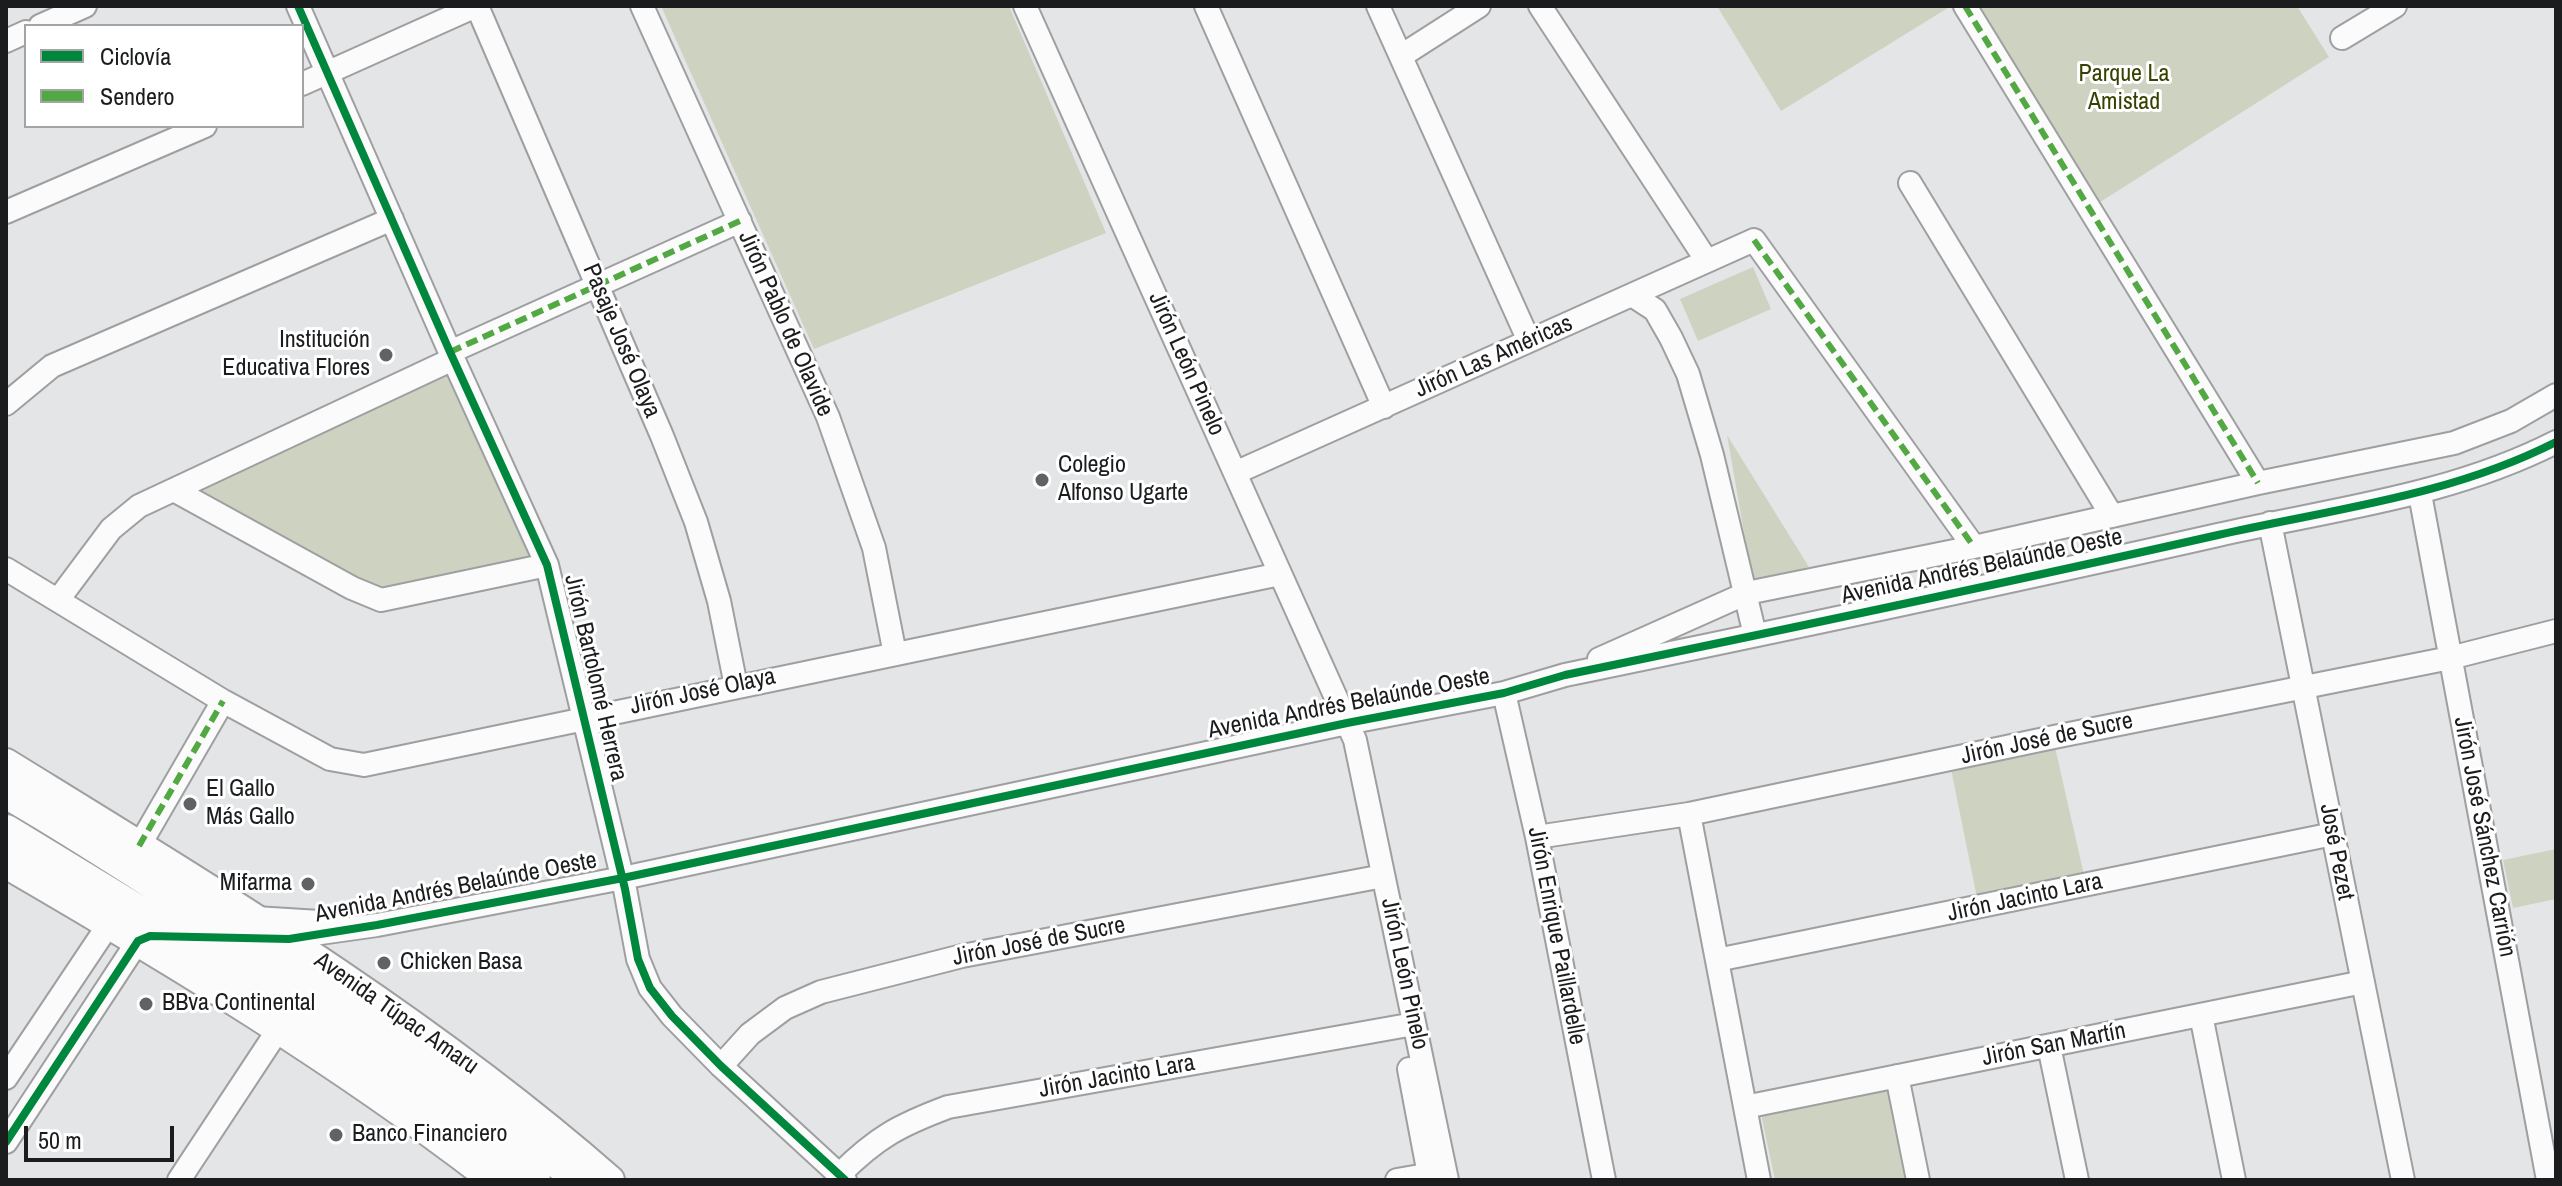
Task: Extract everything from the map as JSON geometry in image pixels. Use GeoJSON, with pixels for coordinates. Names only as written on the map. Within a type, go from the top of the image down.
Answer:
{"type":"FeatureCollection","features":[{"type":"Feature","properties":{"kind":"highway","name":"Avenida Túpac Amaru"},"geometry":{"type":"LineString","coordinates":[[6,792],[188,922],[295,1007],[534,1180]]}},
{"type":"Feature","properties":{"kind":"highway","name":"Avenida Túpac Amaru"},"geometry":{"type":"LineString","coordinates":[[6,831],[118,914],[249,929],[516,1128],[580,1180]]}},
{"type":"Feature","properties":{"kind":"main road","name":"Avenida Túpac Amaru"},"geometry":{"type":"LineString","coordinates":[[6,763],[139,846],[249,929],[289,939],[477,1071],[610,1180]]}},
{"type":"Feature","properties":{"kind":"main road","name":"Avenida Túpac Amaru"},"geometry":{"type":"LineString","coordinates":[[6,864],[118,914],[138,941],[417,1122],[493,1180]]}},
{"type":"Feature","properties":{"kind":"street"},"geometry":{"type":"LineString","coordinates":[[44,24],[85,6]]}},
{"type":"Feature","properties":{"kind":"street","name":"Jirón Bartolomé Herrera"},"geometry":{"type":"LineString","coordinates":[[298,6],[547,565],[623,878],[638,959],[650,988],[672,1016],[721,1066],[842,1177]]}},
{"type":"Feature","properties":{"kind":"street"},"geometry":{"type":"LineString","coordinates":[[304,83],[476,6]]}},
{"type":"Feature","properties":{"kind":"street","name":"Pasaje José Olaya"},"geometry":{"type":"LineString","coordinates":[[476,6],[662,436],[696,522],[719,601],[736,686]]}},
{"type":"Feature","properties":{"kind":"street","name":"Jirón Pablo de Olavide"},"geometry":{"type":"LineString","coordinates":[[642,6],[828,417],[874,548],[895,654]]}},
{"type":"Feature","properties":{"kind":"street","name":"Jirón León Pinelo"},"geometry":{"type":"LineString","coordinates":[[1025,6],[1355,740],[1377,877],[1438,1177]]}},
{"type":"Feature","properties":{"kind":"street"},"geometry":{"type":"LineString","coordinates":[[1206,6],[1384,407]]}},
{"type":"Feature","properties":{"kind":"street"},"geometry":{"type":"LineString","coordinates":[[1378,6],[1529,341]]}},
{"type":"Feature","properties":{"kind":"street"},"geometry":{"type":"LineString","coordinates":[[1401,56],[1479,6]]}},
{"type":"Feature","properties":{"kind":"street"},"geometry":{"type":"LineString","coordinates":[[1540,6],[1707,261]]}},
{"type":"Feature","properties":{"kind":"street"},"geometry":{"type":"LineString","coordinates":[[1965,6],[2258,483]]}},
{"type":"Feature","properties":{"kind":"street"},"geometry":{"type":"LineString","coordinates":[[2342,38],[2395,6]]}},
{"type":"Feature","properties":{"kind":"street"},"geometry":{"type":"LineString","coordinates":[[6,212],[200,128]]}},
{"type":"Feature","properties":{"kind":"street"},"geometry":{"type":"LineString","coordinates":[[1910,183],[2112,516]]}},
{"type":"Feature","properties":{"kind":"street"},"geometry":{"type":"LineString","coordinates":[[6,404],[52,366],[392,219]]}},
{"type":"Feature","properties":{"kind":"street"},"geometry":{"type":"LineString","coordinates":[[58,600],[111,529],[139,506],[597,286],[740,221]]}},
{"type":"Feature","properties":{"kind":"street","name":"Jirón Las Américas"},"geometry":{"type":"LineString","coordinates":[[1235,473],[1754,240],[1974,547]]}},
{"type":"Feature","properties":{"kind":"street"},"geometry":{"type":"LineString","coordinates":[[1632,295],[1655,310],[1688,374],[1712,455],[1755,635]]}},
{"type":"Feature","properties":{"kind":"street","name":"Avenida Andrés Belaúnde Oeste"},"geometry":{"type":"LineString","coordinates":[[1565,675],[1747,593],[2454,443],[2511,421],[2556,395]]}},
{"type":"Feature","properties":{"kind":"street","name":"Avenida Andrés Belaúnde Oeste"},"geometry":{"type":"LineString","coordinates":[[289,939],[623,878],[1347,723],[1504,693],[1565,675],[1966,592],[2270,523],[2420,494],[2470,479],[2556,442]]}},
{"type":"Feature","properties":{"kind":"street"},"geometry":{"type":"LineString","coordinates":[[174,490],[352,588],[381,600],[547,565]]}},
{"type":"Feature","properties":{"kind":"street","name":"Jirón José Sánchez Carrión"},"geometry":{"type":"LineString","coordinates":[[2420,494],[2548,1180]]}},
{"type":"Feature","properties":{"kind":"street","name":"José Pezet"},"geometry":{"type":"LineString","coordinates":[[2270,523],[2403,1180]]}},
{"type":"Feature","properties":{"kind":"street","name":"Jirón José Olaya"},"geometry":{"type":"LineString","coordinates":[[6,569],[223,701],[330,759],[364,765],[1280,574]]}},
{"type":"Feature","properties":{"kind":"street","name":"Jirón José de Sucre"},"geometry":{"type":"LineString","coordinates":[[1537,837],[1689,814],[2450,658],[2556,631]]}},
{"type":"Feature","properties":{"kind":"street","name":"Jirón Enrique Paillardelle"},"geometry":{"type":"LineString","coordinates":[[1504,693],[1537,837],[1604,1180]]}},
{"type":"Feature","properties":{"kind":"street"},"geometry":{"type":"LineString","coordinates":[[139,846],[223,701]]}},
{"type":"Feature","properties":{"kind":"street"},"geometry":{"type":"LineString","coordinates":[[1689,814],[1759,1180]]}},
{"type":"Feature","properties":{"kind":"street","name":"Jirón Jacinto Lara"},"geometry":{"type":"LineString","coordinates":[[1717,960],[2333,834]]}},
{"type":"Feature","properties":{"kind":"street","name":"Jirón José de Sucre"},"geometry":{"type":"LineString","coordinates":[[721,1066],[750,1034],[785,1008],[821,992],[962,956],[1377,877]]}},
{"type":"Feature","properties":{"kind":"street"},"geometry":{"type":"LineString","coordinates":[[6,1078],[118,914]]}},
{"type":"Feature","properties":{"kind":"street"},"geometry":{"type":"LineString","coordinates":[[6,1142],[138,941],[188,922]]}},
{"type":"Feature","properties":{"kind":"street","name":"Avenida Andrés Belaúnde Oeste"},"geometry":{"type":"LineString","coordinates":[[249,929],[377,925]]}},
{"type":"Feature","properties":{"kind":"street","name":"Jirón San Martín"},"geometry":{"type":"LineString","coordinates":[[1745,1107],[2363,982]]}},
{"type":"Feature","properties":{"kind":"street"},"geometry":{"type":"LineString","coordinates":[[2201,1015],[2234,1180]]}},
{"type":"Feature","properties":{"kind":"street","name":"Jirón Jacinto Lara"},"geometry":{"type":"LineString","coordinates":[[842,1177],[867,1147],[906,1123],[948,1107],[1407,1025]]}},
{"type":"Feature","properties":{"kind":"street"},"geometry":{"type":"LineString","coordinates":[[187,1177],[278,1030]]}},
{"type":"Feature","properties":{"kind":"street"},"geometry":{"type":"LineString","coordinates":[[2049,1046],[2077,1180]]}},
{"type":"Feature","properties":{"kind":"street"},"geometry":{"type":"LineString","coordinates":[[1897,1076],[1918,1180]]}},
{"type":"Feature","properties":{"kind":"street"},"geometry":{"type":"LineString","coordinates":[[1397,1180],[1438,1177]]}},
{"type":"Feature","properties":{"kind":"green space"},"geometry":{"type":"Polygon","coordinates":[[[661,6],[1009,6],[1106,233],[814,349],[661,6]]]}},
{"type":"Feature","properties":{"kind":"green space"},"geometry":{"type":"Polygon","coordinates":[[[1717,6],[1951,6],[1781,111],[1717,6]]]}},
{"type":"Feature","properties":{"kind":"green space","name":"Parque La Amistad"},"geometry":{"type":"Polygon","coordinates":[[[1974,6],[2297,6],[2329,57],[2097,204],[1974,6]]]}},
{"type":"Feature","properties":{"kind":"green space"},"geometry":{"type":"Polygon","coordinates":[[[1753,267],[1771,309],[1698,341],[1680,299],[1753,267]]]}},
{"type":"Feature","properties":{"kind":"green space"},"geometry":{"type":"Polygon","coordinates":[[[451,370],[533,557],[388,590],[371,587],[193,489],[451,370]]]}},
{"type":"Feature","properties":{"kind":"green space"},"geometry":{"type":"Polygon","coordinates":[[[1727,435],[1809,567],[1753,584],[1727,435]]]}},
{"type":"Feature","properties":{"kind":"green space"},"geometry":{"type":"Polygon","coordinates":[[[2055,747],[2084,875],[1977,898],[1951,769],[2055,747]]]}},
{"type":"Feature","properties":{"kind":"green space"},"geometry":{"type":"Polygon","coordinates":[[[2556,849],[2556,899],[2513,908],[2503,860],[2556,849]]]}},
{"type":"Feature","properties":{"kind":"green space"},"geometry":{"type":"Polygon","coordinates":[[[1884,1088],[1891,1096],[1908,1180],[1775,1180],[1761,1114],[1884,1088]]]}},
{"type":"Feature","properties":{"kind":"marked path"},"geometry":{"type":"LineString","coordinates":[[1965,6],[2258,483]]}},
{"type":"Feature","properties":{"kind":"marked path"},"geometry":{"type":"LineString","coordinates":[[450,352],[740,221]]}},
{"type":"Feature","properties":{"kind":"marked path"},"geometry":{"type":"LineString","coordinates":[[1754,240],[1974,547]]}},
{"type":"Feature","properties":{"kind":"marked path"},"geometry":{"type":"LineString","coordinates":[[139,846],[223,701]]}},
{"type":"Feature","properties":{"kind":"cycle path"},"geometry":{"type":"LineString","coordinates":[[298,6],[547,565],[625,889],[638,959],[650,988],[672,1016],[721,1066],[845,1180]]}},
{"type":"Feature","properties":{"kind":"cycle path"},"geometry":{"type":"LineString","coordinates":[[6,1142],[138,941],[150,936],[289,939],[623,878],[1347,723],[1504,693],[1565,675],[2390,499],[2475,476],[2556,442]]}},
{"type":"Feature","properties":{"kind":"place","name":"Institución Educativa Flores"},"geometry":{"type":"Point","coordinates":[386,355]}},
{"type":"Feature","properties":{"kind":"place","name":"Colegio Alfonso Ugarte"},"geometry":{"type":"Point","coordinates":[1042,480]}},
{"type":"Feature","properties":{"kind":"place","name":"El Gallo Más Gallo"},"geometry":{"type":"Point","coordinates":[190,804]}},
{"type":"Feature","properties":{"kind":"place","name":"Mifarma"},"geometry":{"type":"Point","coordinates":[308,884]}},
{"type":"Feature","properties":{"kind":"place","name":"Chicken Basa"},"geometry":{"type":"Point","coordinates":[384,963]}},
{"type":"Feature","properties":{"kind":"place","name":"BBva Continental"},"geometry":{"type":"Point","coordinates":[146,1004]}},
{"type":"Feature","properties":{"kind":"place","name":"Banco Financiero"},"geometry":{"type":"Point","coordinates":[336,1135]}}]}
